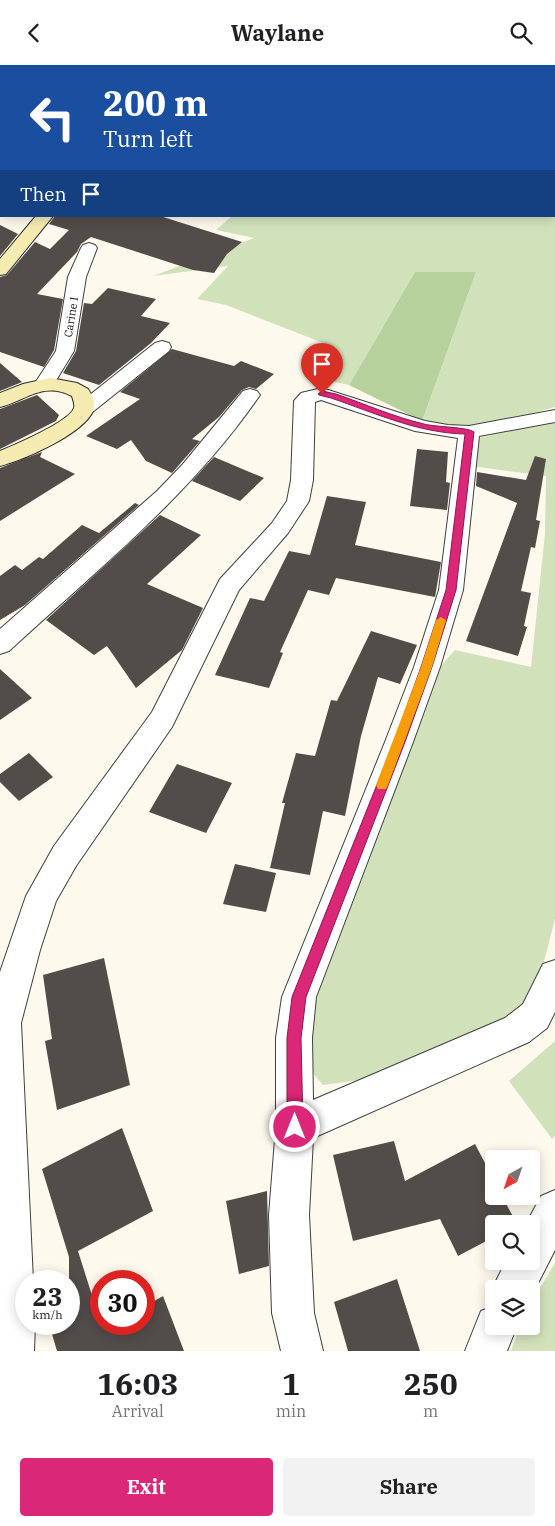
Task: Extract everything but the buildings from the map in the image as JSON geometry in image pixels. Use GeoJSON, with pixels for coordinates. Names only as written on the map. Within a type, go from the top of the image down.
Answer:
{"type":"FeatureCollection","features":[{"type":"Feature","properties":{"kind":"street"},"geometry":{"type":"LineString","coordinates":[[3,263],[44,217]]}},
{"type":"Feature","properties":{"kind":"street","name":"Carine I"},"geometry":{"type":"LineString","coordinates":[[45,383],[65,351],[77,277],[89,247]]}},
{"type":"Feature","properties":{"kind":"street"},"geometry":{"type":"LineString","coordinates":[[0,459],[62,429],[162,347]]}},
{"type":"Feature","properties":{"kind":"street"},"geometry":{"type":"LineString","coordinates":[[0,401],[31,386],[57,383],[72,387],[81,393],[84,402],[83,411]]}},
{"type":"Feature","properties":{"kind":"street"},"geometry":{"type":"LineString","coordinates":[[13,1351],[14,1318],[2,1023],[23,949],[42,896],[65,856],[162,719],[229,585],[280,528],[298,501],[302,480],[304,401],[308,397],[322,394],[333,396],[422,427],[448,431],[469,432],[555,416]]}},
{"type":"Feature","properties":{"kind":"street"},"geometry":{"type":"LineString","coordinates":[[0,644],[165,496],[191,469],[250,395]]}},
{"type":"Feature","properties":{"kind":"street"},"geometry":{"type":"LineString","coordinates":[[302,1351],[293,1313],[289,1215],[295,1127],[294,1038],[299,997],[399,742],[427,667],[451,590],[469,432]]}},
{"type":"Feature","properties":{"kind":"street"},"geometry":{"type":"LineString","coordinates":[[295,1127],[518,1031],[534,1016],[555,976]]}},
{"type":"Feature","properties":{"kind":"street"},"geometry":{"type":"LineString","coordinates":[[540,1238],[555,1210]]}},
{"type":"Feature","properties":{"kind":"street"},"geometry":{"type":"LineString","coordinates":[[486,1351],[492,1335]]}},
{"type":"Feature","properties":{"kind":"green space"},"geometry":{"type":"Polygon","coordinates":[[[231,217],[555,217],[555,407],[470,431],[422,421],[476,272],[415,272],[349,385],[313,377],[331,346],[226,305],[197,299],[228,266],[153,276],[254,238],[216,230],[231,217]]]}},
{"type":"Feature","properties":{"kind":"green space"},"geometry":{"type":"Polygon","coordinates":[[[415,272],[476,272],[422,421],[349,385],[415,272]]]}},
{"type":"Feature","properties":{"kind":"green space"},"geometry":{"type":"Polygon","coordinates":[[[555,419],[555,919],[537,988],[516,1019],[398,1075],[323,1085],[302,1061],[308,1014],[437,670],[455,650],[531,667],[545,533],[546,476],[470,466],[471,440],[555,419]]]}},
{"type":"Feature","properties":{"kind":"green space"},"geometry":{"type":"Polygon","coordinates":[[[555,1041],[555,1136],[552,1139],[509,1081],[555,1041]]]}},
{"type":"Feature","properties":{"kind":"green space"},"geometry":{"type":"Polygon","coordinates":[[[555,1263],[555,1351],[511,1351],[517,1335],[540,1335],[540,1288],[555,1263]]]}},
{"type":"Feature","properties":{"kind":"slow traffic"},"geometry":{"type":"LineString","coordinates":[[382,785],[427,667],[441,620]]}},
{"type":"Feature","properties":{"kind":"route"},"geometry":{"type":"LineString","coordinates":[[295,1127],[294,1038],[299,997],[399,742],[427,667],[451,590],[469,432],[422,427],[333,396],[322,394]]}}]}
